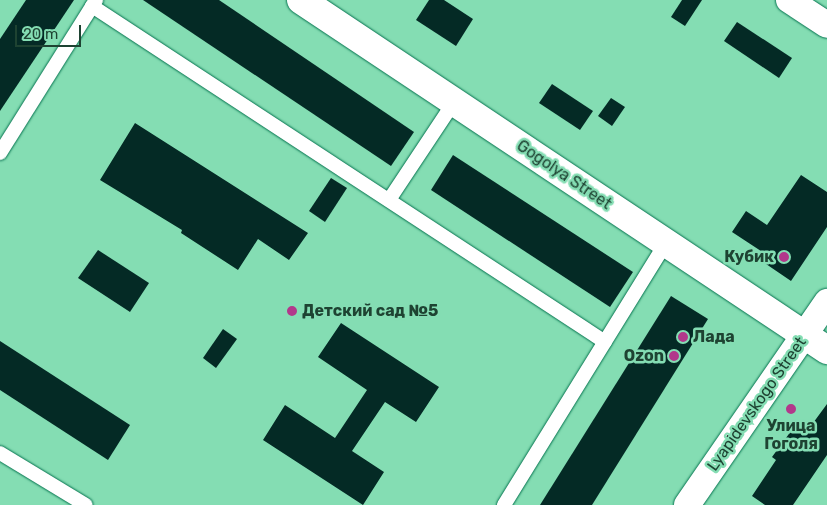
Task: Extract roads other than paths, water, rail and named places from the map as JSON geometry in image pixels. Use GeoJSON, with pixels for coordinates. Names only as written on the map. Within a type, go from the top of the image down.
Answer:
{"type":"FeatureCollection","features":[{"type":"Feature","properties":{"kind":"main road","name":"Gogolya Street"},"geometry":{"type":"LineString","coordinates":[[301,0],[816,343]]}},
{"type":"Feature","properties":{"kind":"street"},"geometry":{"type":"LineString","coordinates":[[789,0],[827,25]]}},
{"type":"Feature","properties":{"kind":"street","name":"Lyapidevskogo Street"},"geometry":{"type":"LineString","coordinates":[[686,505],[816,343],[827,302]]}},
{"type":"Feature","properties":{"kind":"lane"},"geometry":{"type":"LineString","coordinates":[[0,153],[94,3],[605,342]]}},
{"type":"Feature","properties":{"kind":"lane"},"geometry":{"type":"LineString","coordinates":[[389,200],[454,102]]}},
{"type":"Feature","properties":{"kind":"lane"},"geometry":{"type":"LineString","coordinates":[[504,505],[666,242]]}},
{"type":"Feature","properties":{"kind":"lane"},"geometry":{"type":"LineString","coordinates":[[0,454],[86,505]]}},
{"type":"Feature","properties":{"kind":"place","name":"Кубик"},"geometry":{"type":"Point","coordinates":[784,257]}},
{"type":"Feature","properties":{"kind":"place","name":"Детский сад №5"},"geometry":{"type":"Point","coordinates":[292,311]}},
{"type":"Feature","properties":{"kind":"place","name":"Лада"},"geometry":{"type":"Point","coordinates":[683,337]}},
{"type":"Feature","properties":{"kind":"place","name":"Ozon"},"geometry":{"type":"Point","coordinates":[674,356]}},
{"type":"Feature","properties":{"kind":"place","name":"Улица Гоголя"},"geometry":{"type":"Point","coordinates":[791,409]}}]}
